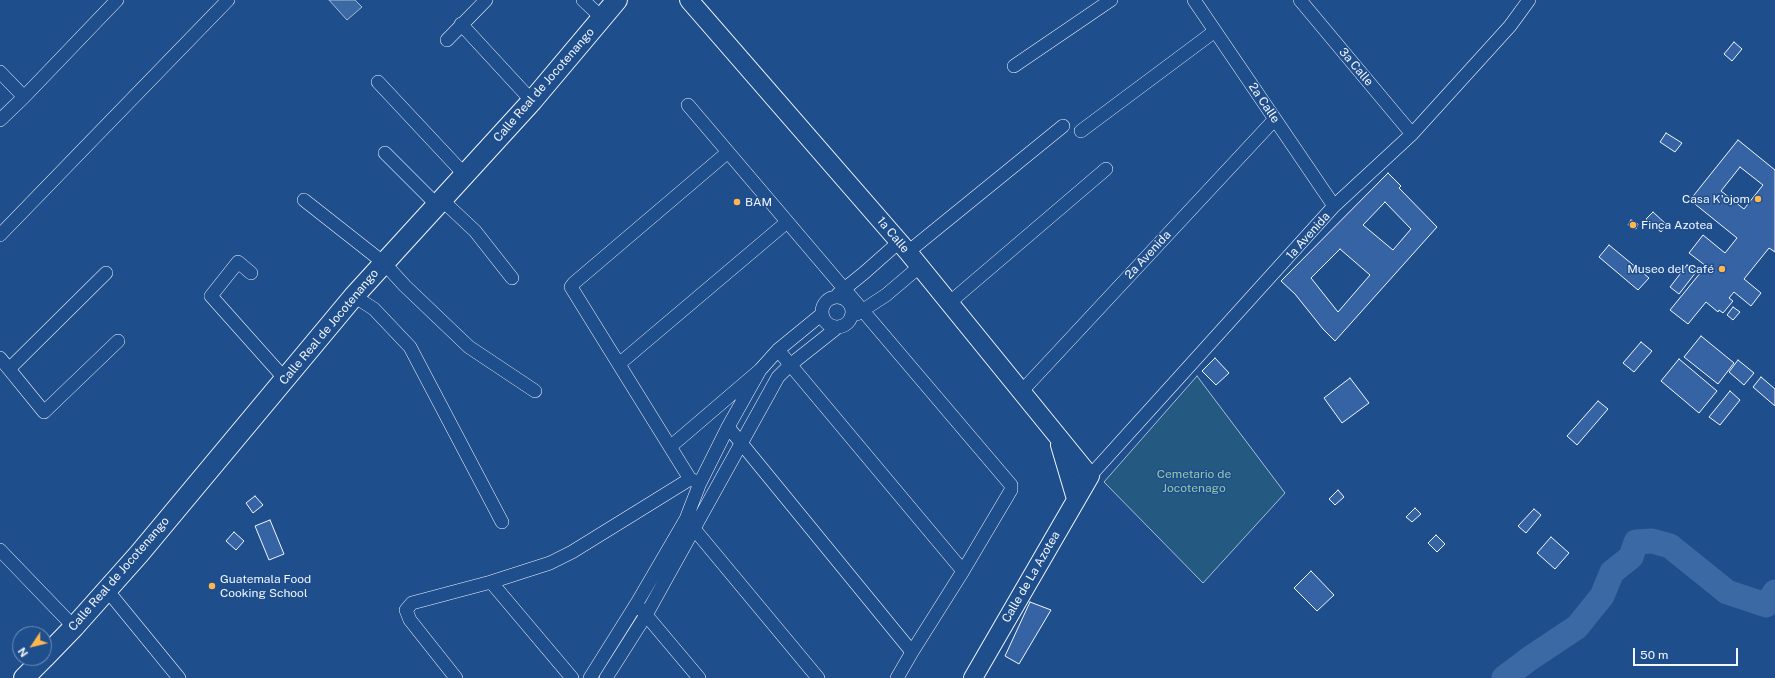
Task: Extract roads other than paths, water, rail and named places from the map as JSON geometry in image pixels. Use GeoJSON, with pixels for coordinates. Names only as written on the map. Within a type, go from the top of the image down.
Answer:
{"type":"FeatureCollection","features":[{"type":"Feature","properties":{"kind":"main road","name":"Calle Real de Jocotenango"},"geometry":{"type":"LineString","coordinates":[[52,650],[139,554],[354,296],[532,101],[617,0]]}},
{"type":"Feature","properties":{"kind":"main road","name":"Calle Real de Jocotenango"},"geometry":{"type":"LineString","coordinates":[[29,676],[37,666]]}},
{"type":"Feature","properties":{"kind":"street"},"geometry":{"type":"LineString","coordinates":[[0,120],[117,0]]}},
{"type":"Feature","properties":{"kind":"street"},"geometry":{"type":"LineString","coordinates":[[0,235],[228,0]]}},
{"type":"Feature","properties":{"kind":"street"},"geometry":{"type":"LineString","coordinates":[[447,40],[486,0]]}},
{"type":"Feature","properties":{"kind":"street"},"geometry":{"type":"LineString","coordinates":[[583,0],[602,18]]}},
{"type":"Feature","properties":{"kind":"street","name":"1a Calle"},"geometry":{"type":"LineString","coordinates":[[690,0],[903,247],[1090,476]]}},
{"type":"Feature","properties":{"kind":"street"},"geometry":{"type":"LineString","coordinates":[[1014,66],[1111,0]]}},
{"type":"Feature","properties":{"kind":"street","name":"2a Calle"},"geometry":{"type":"LineString","coordinates":[[1194,0],[1334,206]]}},
{"type":"Feature","properties":{"kind":"street","name":"3a Calle"},"geometry":{"type":"LineString","coordinates":[[1300,0],[1412,134]]}},
{"type":"Feature","properties":{"kind":"street","name":"1a Avenida"},"geometry":{"type":"LineString","coordinates":[[1090,476],[1334,206],[1412,134],[1510,26],[1529,0]]}},
{"type":"Feature","properties":{"kind":"street"},"geometry":{"type":"LineString","coordinates":[[461,24],[532,101]]}},
{"type":"Feature","properties":{"kind":"street"},"geometry":{"type":"LineString","coordinates":[[1081,131],[1215,31]]}},
{"type":"Feature","properties":{"kind":"street"},"geometry":{"type":"LineString","coordinates":[[0,72],[24,97]]}},
{"type":"Feature","properties":{"kind":"street"},"geometry":{"type":"LineString","coordinates":[[378,82],[465,175]]}},
{"type":"Feature","properties":{"kind":"street"},"geometry":{"type":"LineString","coordinates":[[688,105],[1011,485],[1011,490],[897,678]]}},
{"type":"Feature","properties":{"kind":"street","name":"2a Avenida"},"geometry":{"type":"LineString","coordinates":[[1021,392],[1275,119]]}},
{"type":"Feature","properties":{"kind":"street"},"geometry":{"type":"LineString","coordinates":[[838,327],[833,327],[826,322],[822,314],[823,305],[826,302],[903,247],[1064,126]]}},
{"type":"Feature","properties":{"kind":"street"},"geometry":{"type":"LineString","coordinates":[[695,481],[670,447],[571,287],[728,152]]}},
{"type":"Feature","properties":{"kind":"street"},"geometry":{"type":"LineString","coordinates":[[385,153],[475,231],[512,278]]}},
{"type":"Feature","properties":{"kind":"street"},"geometry":{"type":"LineString","coordinates":[[949,303],[1106,169]]}},
{"type":"Feature","properties":{"kind":"street"},"geometry":{"type":"LineString","coordinates":[[304,200],[384,263],[405,286],[470,347],[535,392]]}},
{"type":"Feature","properties":{"kind":"street"},"geometry":{"type":"LineString","coordinates":[[619,364],[788,222]]}},
{"type":"Feature","properties":{"kind":"street"},"geometry":{"type":"LineString","coordinates":[[251,273],[238,262],[211,296],[285,380]]}},
{"type":"Feature","properties":{"kind":"street"},"geometry":{"type":"LineString","coordinates":[[606,678],[646,615],[695,530],[778,377],[790,365],[838,327],[846,324],[851,317],[863,310],[919,267]]}},
{"type":"Feature","properties":{"kind":"street"},"geometry":{"type":"LineString","coordinates":[[9,368],[106,273]]}},
{"type":"Feature","properties":{"kind":"street"},"geometry":{"type":"LineString","coordinates":[[354,296],[374,309],[410,347],[502,522]]}},
{"type":"Feature","properties":{"kind":"street"},"geometry":{"type":"LineString","coordinates":[[834,297],[847,300],[851,308],[851,317]]}},
{"type":"Feature","properties":{"kind":"street"},"geometry":{"type":"LineString","coordinates":[[670,447],[760,370],[778,350],[822,314]]}},
{"type":"Feature","properties":{"kind":"street"},"geometry":{"type":"LineString","coordinates":[[0,358],[44,412],[118,341]]}},
{"type":"Feature","properties":{"kind":"street"},"geometry":{"type":"LineString","coordinates":[[778,350],[963,571]]}},
{"type":"Feature","properties":{"kind":"street"},"geometry":{"type":"LineString","coordinates":[[590,678],[637,603],[686,519],[695,481],[760,370]]}},
{"type":"Feature","properties":{"kind":"street"},"geometry":{"type":"LineString","coordinates":[[728,427],[912,652]]}},
{"type":"Feature","properties":{"kind":"street"},"geometry":{"type":"LineString","coordinates":[[1058,438],[1076,499]]}},
{"type":"Feature","properties":{"kind":"street","name":"Calle de La Azotea"},"geometry":{"type":"LineString","coordinates":[[973,678],[1090,476]]}},
{"type":"Feature","properties":{"kind":"street"},"geometry":{"type":"LineString","coordinates":[[456,678],[410,620],[406,610],[412,603],[491,582],[550,563],[572,552],[695,481]]}},
{"type":"Feature","properties":{"kind":"street"},"geometry":{"type":"LineString","coordinates":[[686,519],[818,678]]}},
{"type":"Feature","properties":{"kind":"street"},"geometry":{"type":"LineString","coordinates":[[0,550],[74,627]]}},
{"type":"Feature","properties":{"kind":"street"},"geometry":{"type":"LineString","coordinates":[[491,582],[572,678]]}},
{"type":"Feature","properties":{"kind":"street"},"geometry":{"type":"LineString","coordinates":[[107,590],[179,678]]}},
{"type":"Feature","properties":{"kind":"street"},"geometry":{"type":"LineString","coordinates":[[637,603],[699,678]]}},
{"type":"Feature","properties":{"kind":"waterway"},"geometry":{"type":"LineString","coordinates":[[1504,678],[1529,659],[1577,627],[1602,596],[1612,572],[1631,557],[1636,542],[1652,541],[1670,546],[1727,592],[1766,605],[1775,592]]}},
{"type":"Feature","properties":{"kind":"place","name":"Casa K'ojom"},"geometry":{"type":"Point","coordinates":[1758,199]}},
{"type":"Feature","properties":{"kind":"place","name":"BAM"},"geometry":{"type":"Point","coordinates":[737,202]}},
{"type":"Feature","properties":{"kind":"place","name":"Finca Azotea"},"geometry":{"type":"Point","coordinates":[1633,225]}},
{"type":"Feature","properties":{"kind":"place","name":"Museo del Café"},"geometry":{"type":"Point","coordinates":[1722,269]}},
{"type":"Feature","properties":{"kind":"place","name":"Guatemala Food Cooking School"},"geometry":{"type":"Point","coordinates":[212,586]}},
{"type":"Feature","properties":{"kind":"park label","name":"Cemetario de Jocotenago"},"geometry":{"type":"Point","coordinates":[1194,481]}}]}
